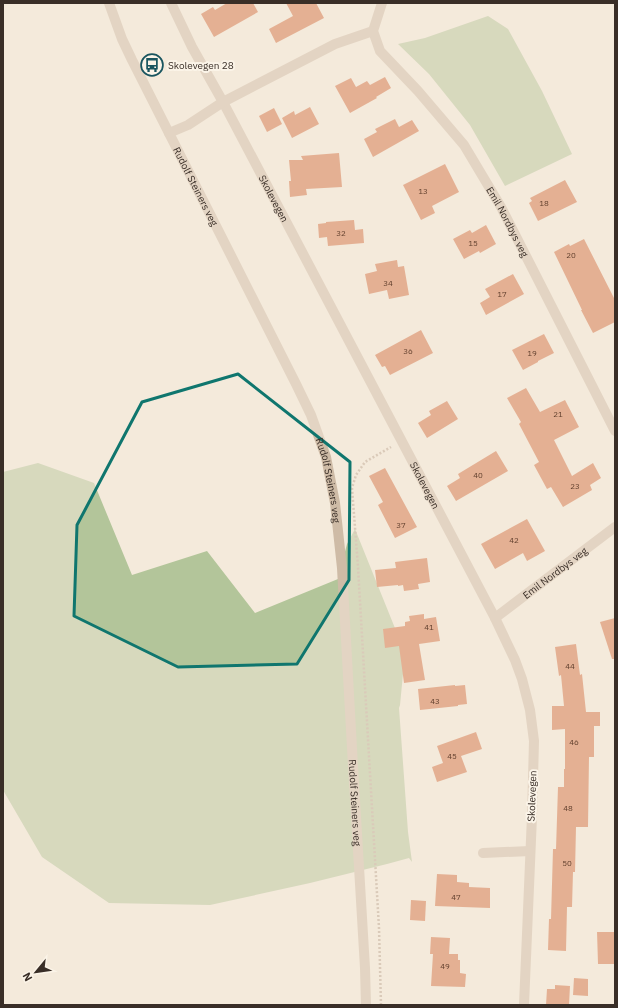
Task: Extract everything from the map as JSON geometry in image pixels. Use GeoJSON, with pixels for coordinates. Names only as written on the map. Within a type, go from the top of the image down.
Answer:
{"type":"FeatureCollection","features":[{"type":"Feature","properties":{"kind":"street","name":"Rudolf Steiners veg"},"geometry":{"type":"LineString","coordinates":[[109,3],[122,39],[132,60],[296,384],[311,416],[326,457],[334,503],[342,568],[352,766],[365,960],[366,1005]]}},
{"type":"Feature","properties":{"kind":"street","name":"Skolevegen"},"geometry":{"type":"LineString","coordinates":[[171,3],[192,47],[224,102],[508,643],[522,679],[530,710],[534,741],[524,1005]]}},
{"type":"Feature","properties":{"kind":"street"},"geometry":{"type":"LineString","coordinates":[[169,133],[188,125],[224,102],[335,44],[373,31],[382,3]]}},
{"type":"Feature","properties":{"kind":"street","name":"Emil Nordbys veg"},"geometry":{"type":"LineString","coordinates":[[373,31],[380,51],[418,91],[464,145],[501,207],[615,431]]}},
{"type":"Feature","properties":{"kind":"street","name":"Emil Nordbys veg"},"geometry":{"type":"LineString","coordinates":[[495,618],[615,527]]}},
{"type":"Feature","properties":{"kind":"street"},"geometry":{"type":"LineString","coordinates":[[483,853],[530,851]]}},
{"type":"Feature","properties":{"kind":"path"},"geometry":{"type":"LineString","coordinates":[[381,1005],[379,928],[352,488],[356,475],[365,462],[403,442]]}},
{"type":"Feature","properties":{"kind":"highlighted area"},"geometry":{"type":"Polygon","coordinates":[[[238,374],[350,462],[349,580],[297,664],[178,667],[74,616],[77,525],[142,402],[238,374]]]}},
{"type":"Feature","properties":{"kind":"green space"},"geometry":{"type":"Polygon","coordinates":[[[488,16],[508,29],[542,91],[572,154],[505,186],[470,125],[429,74],[398,44],[425,38],[488,16]]]}},
{"type":"Feature","properties":{"kind":"green space"},"geometry":{"type":"Polygon","coordinates":[[[38,463],[94,483],[132,575],[207,551],[255,613],[338,579],[347,544],[355,529],[405,653],[399,708],[408,832],[412,862],[409,858],[310,883],[210,905],[109,903],[42,857],[3,790],[3,472],[38,463]]]}},
{"type":"Feature","properties":{"kind":"building"},"geometry":{"type":"Polygon","coordinates":[[[227,3],[253,3],[258,12],[214,37],[201,14],[213,7],[215,10],[227,3]]]}},
{"type":"Feature","properties":{"kind":"building"},"geometry":{"type":"Polygon","coordinates":[[[286,3],[316,3],[324,18],[276,43],[269,29],[293,16],[286,3]]]}},
{"type":"Feature","properties":{"kind":"building"},"geometry":{"type":"Polygon","coordinates":[[[385,77],[391,88],[376,97],[377,98],[350,113],[335,86],[351,78],[356,87],[367,81],[370,85],[385,77]]]}},
{"type":"Feature","properties":{"kind":"building"},"geometry":{"type":"Polygon","coordinates":[[[310,107],[319,124],[292,138],[282,118],[294,111],[295,115],[310,107]]]}},
{"type":"Feature","properties":{"kind":"building"},"geometry":{"type":"Polygon","coordinates":[[[274,108],[282,124],[267,132],[259,116],[274,108]]]}},
{"type":"Feature","properties":{"kind":"building"},"geometry":{"type":"Polygon","coordinates":[[[395,119],[399,127],[412,120],[419,131],[373,157],[364,139],[377,132],[375,129],[395,119]]]}},
{"type":"Feature","properties":{"kind":"building"},"geometry":{"type":"Polygon","coordinates":[[[339,153],[342,187],[306,189],[307,195],[290,197],[289,181],[291,181],[289,160],[303,160],[301,156],[339,153]]]}},
{"type":"Feature","properties":{"kind":"building"},"geometry":{"type":"Polygon","coordinates":[[[445,164],[459,192],[432,206],[435,213],[421,220],[403,185],[445,164]]]}},
{"type":"Feature","properties":{"kind":"building"},"geometry":{"type":"Polygon","coordinates":[[[565,180],[577,202],[538,221],[529,203],[532,201],[530,198],[565,180]]]}},
{"type":"Feature","properties":{"kind":"building"},"geometry":{"type":"Polygon","coordinates":[[[354,220],[355,230],[363,229],[364,243],[328,246],[327,237],[319,238],[318,224],[354,220]]]}},
{"type":"Feature","properties":{"kind":"building"},"geometry":{"type":"Polygon","coordinates":[[[486,225],[496,244],[480,253],[479,251],[464,259],[453,239],[470,230],[472,233],[486,225]]]}},
{"type":"Feature","properties":{"kind":"building"},"geometry":{"type":"Polygon","coordinates":[[[584,239],[615,300],[615,322],[593,333],[554,252],[569,244],[570,246],[584,239]]]}},
{"type":"Feature","properties":{"kind":"building"},"geometry":{"type":"Polygon","coordinates":[[[397,260],[398,267],[404,266],[409,295],[389,299],[387,290],[369,294],[365,274],[377,271],[375,264],[397,260]]]}},
{"type":"Feature","properties":{"kind":"building"},"geometry":{"type":"Polygon","coordinates":[[[513,274],[524,294],[486,315],[480,303],[490,297],[485,289],[513,274]]]}},
{"type":"Feature","properties":{"kind":"building"},"geometry":{"type":"Polygon","coordinates":[[[421,330],[433,353],[390,375],[385,366],[382,367],[375,355],[421,330]]]}},
{"type":"Feature","properties":{"kind":"building"},"geometry":{"type":"Polygon","coordinates":[[[544,334],[554,353],[523,370],[512,350],[544,334]]]}},
{"type":"Feature","properties":{"kind":"building"},"geometry":{"type":"Polygon","coordinates":[[[526,388],[540,412],[565,400],[579,427],[554,440],[572,476],[593,463],[601,478],[590,485],[592,490],[563,507],[551,487],[547,489],[534,465],[539,462],[519,424],[521,422],[507,398],[526,388]]]}},
{"type":"Feature","properties":{"kind":"building"},"geometry":{"type":"Polygon","coordinates":[[[447,401],[458,419],[427,438],[418,423],[431,415],[429,411],[447,401]]]}},
{"type":"Feature","properties":{"kind":"building"},"geometry":{"type":"Polygon","coordinates":[[[496,451],[508,471],[456,501],[447,486],[460,478],[458,474],[496,451]]]}},
{"type":"Feature","properties":{"kind":"building"},"geometry":{"type":"Polygon","coordinates":[[[385,468],[417,527],[395,538],[378,505],[383,502],[369,476],[385,468]]]}},
{"type":"Feature","properties":{"kind":"building"},"geometry":{"type":"Polygon","coordinates":[[[527,519],[545,551],[527,561],[523,553],[495,569],[481,544],[527,519]]]}},
{"type":"Feature","properties":{"kind":"building"},"geometry":{"type":"Polygon","coordinates":[[[427,558],[430,582],[418,584],[419,589],[404,591],[403,585],[377,587],[375,570],[396,568],[395,562],[427,558]]]}},
{"type":"Feature","properties":{"kind":"building"},"geometry":{"type":"Polygon","coordinates":[[[424,614],[424,619],[436,617],[440,641],[419,644],[425,680],[404,683],[399,646],[385,648],[383,629],[405,626],[405,622],[410,621],[409,616],[424,614]]]}},
{"type":"Feature","properties":{"kind":"building"},"geometry":{"type":"Polygon","coordinates":[[[615,618],[615,659],[612,659],[600,622],[615,618]]]}},
{"type":"Feature","properties":{"kind":"building"},"geometry":{"type":"Polygon","coordinates":[[[576,644],[580,675],[582,674],[586,712],[600,712],[600,726],[594,726],[594,757],[589,757],[588,827],[576,827],[575,872],[573,872],[572,907],[567,907],[566,951],[548,950],[549,919],[551,919],[553,849],[556,849],[558,787],[564,787],[565,769],[565,729],[552,730],[552,706],[564,706],[561,675],[559,676],[555,647],[576,644]]]}},
{"type":"Feature","properties":{"kind":"building"},"geometry":{"type":"Polygon","coordinates":[[[465,685],[467,704],[420,710],[418,689],[465,685]]]}},
{"type":"Feature","properties":{"kind":"building"},"geometry":{"type":"Polygon","coordinates":[[[476,732],[482,749],[461,756],[467,772],[437,782],[432,767],[443,763],[437,746],[476,732]]]}},
{"type":"Feature","properties":{"kind":"building"},"geometry":{"type":"Polygon","coordinates":[[[437,874],[457,875],[457,882],[469,883],[469,887],[490,888],[490,908],[435,906],[437,874]]]}},
{"type":"Feature","properties":{"kind":"building"},"geometry":{"type":"Polygon","coordinates":[[[411,900],[426,901],[425,921],[410,920],[411,900]]]}},
{"type":"Feature","properties":{"kind":"building"},"geometry":{"type":"Polygon","coordinates":[[[597,932],[615,932],[615,964],[598,964],[597,932]]]}},
{"type":"Feature","properties":{"kind":"building"},"geometry":{"type":"Polygon","coordinates":[[[431,937],[450,938],[449,954],[458,954],[458,960],[460,960],[460,973],[466,974],[465,987],[431,986],[433,954],[430,954],[431,937]]]}},
{"type":"Feature","properties":{"kind":"building"},"geometry":{"type":"Polygon","coordinates":[[[574,978],[588,979],[588,996],[573,995],[574,978]]]}},
{"type":"Feature","properties":{"kind":"building"},"geometry":{"type":"Polygon","coordinates":[[[555,985],[570,986],[569,1005],[546,1005],[547,989],[555,989],[555,985]]]}},
{"type":"Feature","properties":{"kind":"place","name":"Skolevegen 28"},"geometry":{"type":"Point","coordinates":[152,65]}}]}
